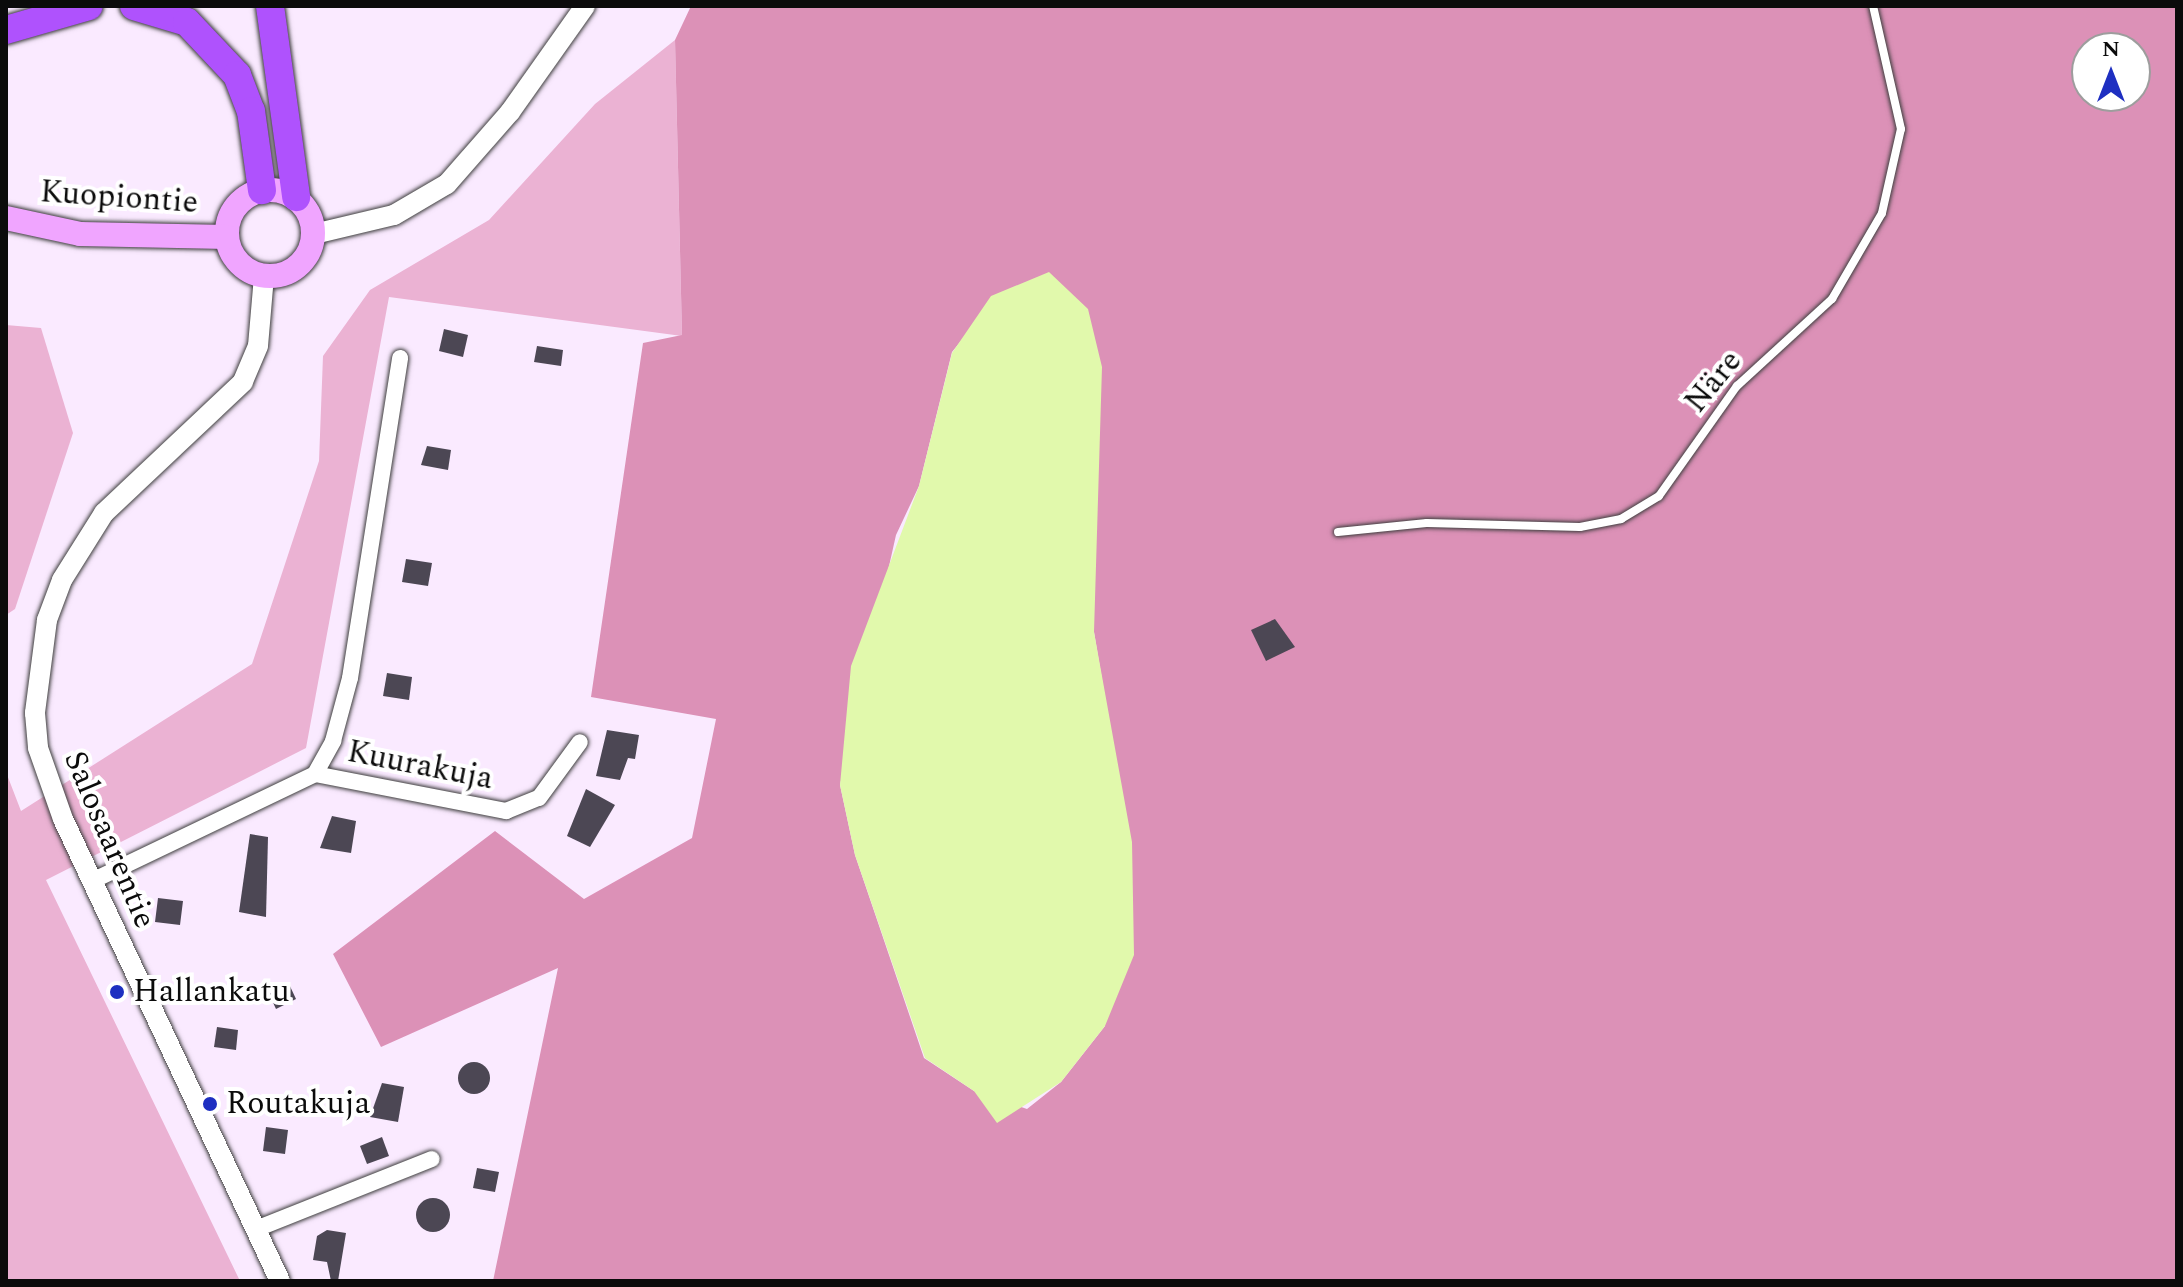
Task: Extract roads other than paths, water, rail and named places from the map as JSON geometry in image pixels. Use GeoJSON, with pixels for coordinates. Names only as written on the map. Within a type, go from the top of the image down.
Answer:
{"type":"FeatureCollection","features":[{"type":"Feature","properties":{"kind":"highway"},"geometry":{"type":"LineString","coordinates":[[6,30],[89,6]]}},
{"type":"Feature","properties":{"kind":"highway"},"geometry":{"type":"LineString","coordinates":[[134,6],[187,22],[237,75],[251,111],[262,190]]}},
{"type":"Feature","properties":{"kind":"highway"},"geometry":{"type":"LineString","coordinates":[[270,6],[296,197]]}},
{"type":"Feature","properties":{"kind":"main road"},"geometry":{"type":"LineString","coordinates":[[262,190],[296,197],[314,234],[298,267],[264,276],[242,265],[227,237],[236,207],[262,190]]}},
{"type":"Feature","properties":{"kind":"main road","name":"Kuopiontie"},"geometry":{"type":"LineString","coordinates":[[6,218],[80,234],[227,237]]}},
{"type":"Feature","properties":{"kind":"street"},"geometry":{"type":"LineString","coordinates":[[314,234],[394,215],[447,184],[502,123],[585,6]]}},
{"type":"Feature","properties":{"kind":"street","name":"Salosaarentie"},"geometry":{"type":"LineString","coordinates":[[264,276],[258,346],[243,382],[104,513],[62,580],[47,620],[35,691],[38,748],[92,881],[280,1281]]}},
{"type":"Feature","properties":{"kind":"street"},"geometry":{"type":"LineString","coordinates":[[92,881],[315,774],[333,741],[350,678],[400,358]]}},
{"type":"Feature","properties":{"kind":"street","name":"Kuurakuja"},"geometry":{"type":"LineString","coordinates":[[315,774],[506,811],[539,798],[580,742]]}},
{"type":"Feature","properties":{"kind":"street"},"geometry":{"type":"LineString","coordinates":[[256,1229],[432,1159]]}},
{"type":"Feature","properties":{"kind":"lane","name":"Näre"},"geometry":{"type":"LineString","coordinates":[[1338,532],[1427,523],[1608,524],[1670,485],[1737,386],[1832,299],[1882,213],[1901,129],[1895,78],[1873,6]]}},
{"type":"Feature","properties":{"kind":"place","name":"Hallankatu"},"geometry":{"type":"Point","coordinates":[117,992]}},
{"type":"Feature","properties":{"kind":"place","name":"Routakuja"},"geometry":{"type":"Point","coordinates":[210,1104]}}]}
